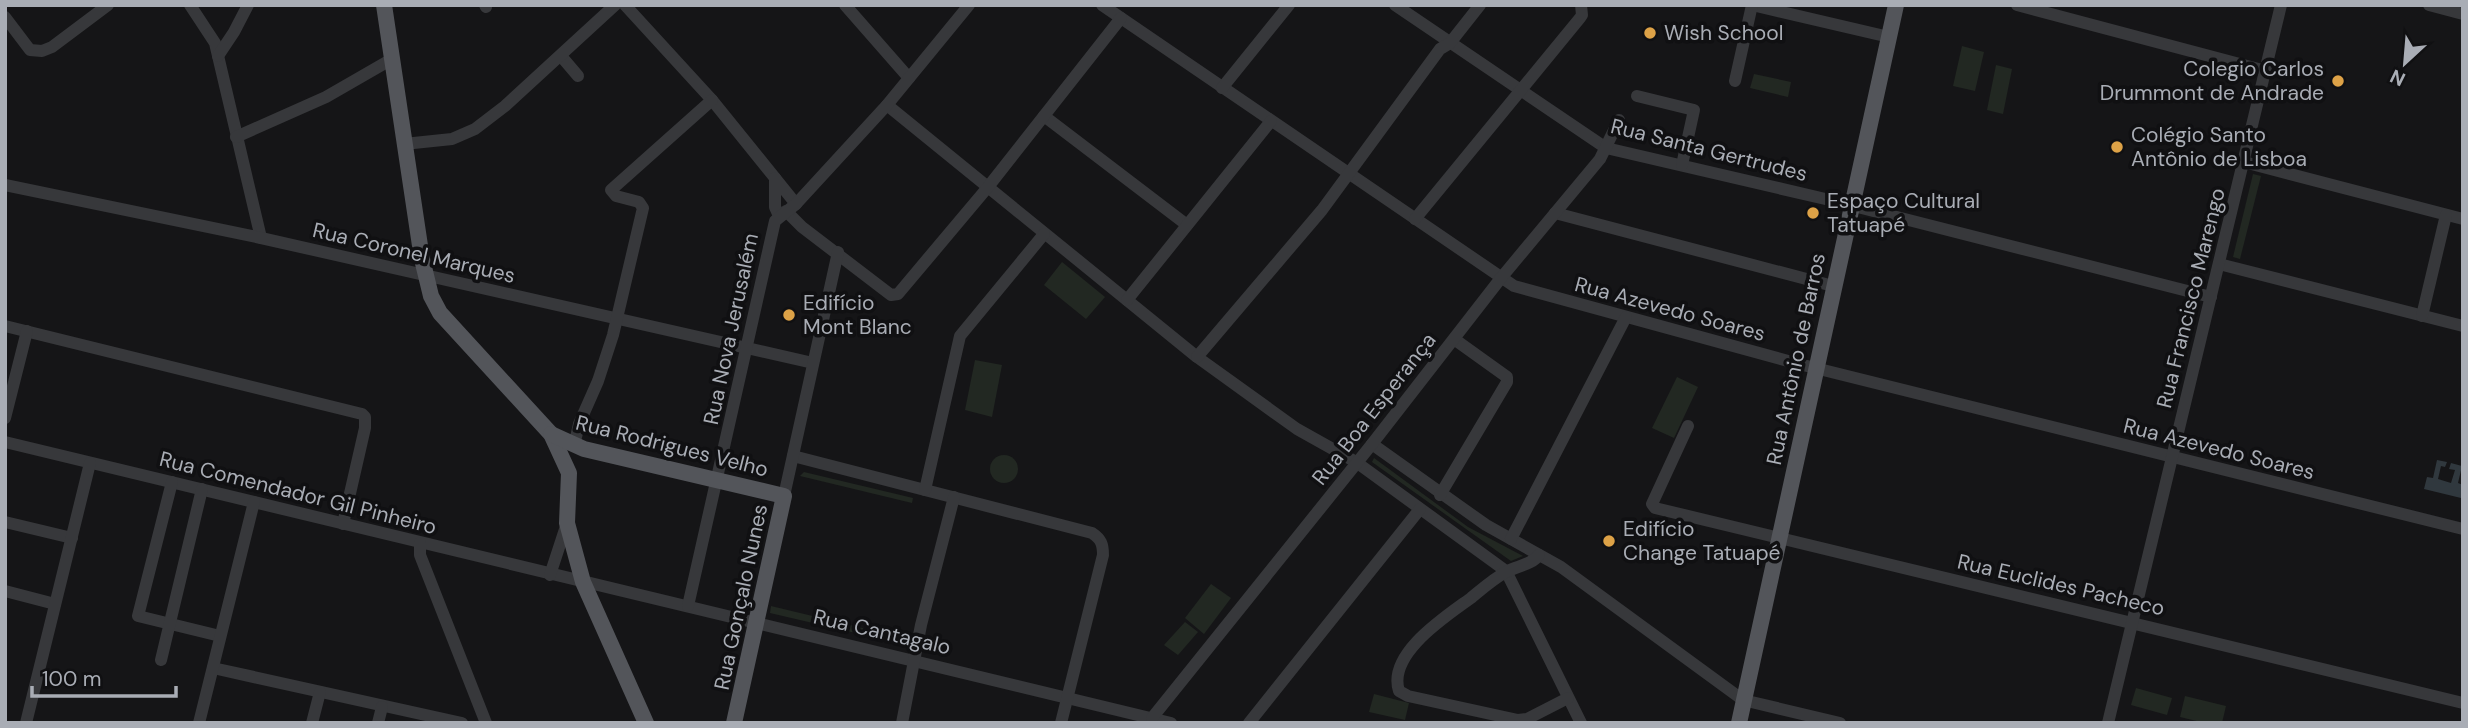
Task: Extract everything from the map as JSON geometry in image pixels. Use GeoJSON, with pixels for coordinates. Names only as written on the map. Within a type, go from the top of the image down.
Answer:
{"type":"FeatureCollection","features":[{"type":"Feature","properties":{"kind":"main road"},"geometry":{"type":"LineString","coordinates":[[384,5],[425,275],[431,296],[440,313],[551,434],[569,473]]}},
{"type":"Feature","properties":{"kind":"main road","name":"Rua Antônio de Barros"},"geometry":{"type":"LineString","coordinates":[[1739,723],[1896,5]]}},
{"type":"Feature","properties":{"kind":"main road","name":"Rua Rodrigues Velho"},"geometry":{"type":"LineString","coordinates":[[551,434],[579,448],[718,480],[783,490]]}},
{"type":"Feature","properties":{"kind":"main road"},"geometry":{"type":"LineString","coordinates":[[579,448],[569,473],[567,523],[583,582],[646,723]]}},
{"type":"Feature","properties":{"kind":"main road","name":"Rua Gonçalo Nunes"},"geometry":{"type":"LineString","coordinates":[[734,723],[758,622],[783,490]]}},
{"type":"Feature","properties":{"kind":"street"},"geometry":{"type":"LineString","coordinates":[[5,17],[27,47],[42,51],[52,47],[108,5]]}},
{"type":"Feature","properties":{"kind":"street"},"geometry":{"type":"LineString","coordinates":[[190,5],[215,45],[261,238]]}},
{"type":"Feature","properties":{"kind":"street"},"geometry":{"type":"LineString","coordinates":[[215,45],[231,38],[248,5]]}},
{"type":"Feature","properties":{"kind":"street"},"geometry":{"type":"LineString","coordinates":[[404,144],[433,143],[466,135],[505,106],[615,5]]}},
{"type":"Feature","properties":{"kind":"street"},"geometry":{"type":"LineString","coordinates":[[625,5],[712,100],[775,177],[787,210],[802,227],[895,296],[988,187],[1044,116],[1113,10]]}},
{"type":"Feature","properties":{"kind":"street"},"geometry":{"type":"LineString","coordinates":[[845,5],[909,78]]}},
{"type":"Feature","properties":{"kind":"street","name":"Rua Nova Jerusalém"},"geometry":{"type":"LineString","coordinates":[[688,606],[775,221],[887,105],[969,5]]}},
{"type":"Feature","properties":{"kind":"street"},"geometry":{"type":"LineString","coordinates":[[1222,88],[1289,5]]}},
{"type":"Feature","properties":{"kind":"street","name":"Rua Santa Gertrudes"},"geometry":{"type":"LineString","coordinates":[[1395,5],[1606,148],[1851,206],[2211,297]]}},
{"type":"Feature","properties":{"kind":"street"},"geometry":{"type":"LineString","coordinates":[[1197,358],[1322,211],[1440,49],[1450,43],[1480,5]]}},
{"type":"Feature","properties":{"kind":"street"},"geometry":{"type":"LineString","coordinates":[[1415,219],[1582,15],[1581,5]]}},
{"type":"Feature","properties":{"kind":"street"},"geometry":{"type":"LineString","coordinates":[[1735,81],[1752,5],[1889,37]]}},
{"type":"Feature","properties":{"kind":"street"},"geometry":{"type":"LineString","coordinates":[[2017,5],[2266,71]]}},
{"type":"Feature","properties":{"kind":"street","name":"Rua Francisco Marengo"},"geometry":{"type":"LineString","coordinates":[[2108,723],[2281,5]]}},
{"type":"Feature","properties":{"kind":"street"},"geometry":{"type":"LineString","coordinates":[[2429,5],[2463,14]]}},
{"type":"Feature","properties":{"kind":"street","name":"Rua Azevedo Soares"},"geometry":{"type":"LineString","coordinates":[[1113,10],[1222,88],[1514,286],[1815,368],[2463,530]]}},
{"type":"Feature","properties":{"kind":"street"},"geometry":{"type":"LineString","coordinates":[[561,56],[578,76]]}},
{"type":"Feature","properties":{"kind":"street"},"geometry":{"type":"LineString","coordinates":[[236,138],[326,97],[392,59]]}},
{"type":"Feature","properties":{"kind":"street"},"geometry":{"type":"LineString","coordinates":[[1637,96],[1694,110],[1682,165]]}},
{"type":"Feature","properties":{"kind":"street"},"geometry":{"type":"LineString","coordinates":[[579,448],[579,424],[602,371],[643,208],[639,202],[616,196],[611,190],[712,100]]}},
{"type":"Feature","properties":{"kind":"street"},"geometry":{"type":"LineString","coordinates":[[887,105],[1197,358],[1297,429],[1356,462],[1506,571],[1581,723]]}},
{"type":"Feature","properties":{"kind":"street"},"geometry":{"type":"LineString","coordinates":[[1044,116],[1186,225]]}},
{"type":"Feature","properties":{"kind":"street","name":"Rua Boa Esperança"},"geometry":{"type":"LineString","coordinates":[[1153,718],[1501,278],[1600,159],[1619,120]]}},
{"type":"Feature","properties":{"kind":"street"},"geometry":{"type":"LineString","coordinates":[[1127,300],[1271,121]]}},
{"type":"Feature","properties":{"kind":"street"},"geometry":{"type":"LineString","coordinates":[[2244,162],[2463,219]]}},
{"type":"Feature","properties":{"kind":"street"},"geometry":{"type":"LineString","coordinates":[[775,177],[775,207],[787,210]]}},
{"type":"Feature","properties":{"kind":"street","name":"Rua Coronel Marques"},"geometry":{"type":"LineString","coordinates":[[5,185],[261,238],[813,362]]}},
{"type":"Feature","properties":{"kind":"street"},"geometry":{"type":"LineString","coordinates":[[1556,213],[1833,286]]}},
{"type":"Feature","properties":{"kind":"street"},"geometry":{"type":"LineString","coordinates":[[2422,316],[2445,215]]}},
{"type":"Feature","properties":{"kind":"street"},"geometry":{"type":"LineString","coordinates":[[925,490],[960,336],[1044,234]]}},
{"type":"Feature","properties":{"kind":"street","name":"Rua Gonçalo Nunes"},"geometry":{"type":"LineString","coordinates":[[783,490],[838,252]]}},
{"type":"Feature","properties":{"kind":"street"},"geometry":{"type":"LineString","coordinates":[[2219,264],[2463,326]]}},
{"type":"Feature","properties":{"kind":"street"},"geometry":{"type":"LineString","coordinates":[[1511,539],[1626,317]]}},
{"type":"Feature","properties":{"kind":"street"},"geometry":{"type":"LineString","coordinates":[[5,326],[362,414],[365,417],[365,428],[343,524]]}},
{"type":"Feature","properties":{"kind":"street"},"geometry":{"type":"LineString","coordinates":[[5,418],[27,331]]}},
{"type":"Feature","properties":{"kind":"street"},"geometry":{"type":"LineString","coordinates":[[1440,495],[1507,382],[1507,377],[1454,339]]}},
{"type":"Feature","properties":{"kind":"street","name":"Rua Euclides Pacheco"},"geometry":{"type":"LineString","coordinates":[[1688,426],[1652,504],[1661,510],[2463,703]]}},
{"type":"Feature","properties":{"kind":"street","name":"Rua Comendador Gil Pinheiro"},"geometry":{"type":"LineString","coordinates":[[5,442],[583,582]]}},
{"type":"Feature","properties":{"kind":"street"},"geometry":{"type":"LineString","coordinates":[[1372,444],[1440,495],[1561,567],[1743,699],[1838,723]]}},
{"type":"Feature","properties":{"kind":"street"},"geometry":{"type":"LineString","coordinates":[[793,456],[1091,533],[1099,538],[1103,545],[1103,555],[1061,723]]}},
{"type":"Feature","properties":{"kind":"street"},"geometry":{"type":"LineString","coordinates":[[26,723],[90,463]]}},
{"type":"Feature","properties":{"kind":"street"},"geometry":{"type":"LineString","coordinates":[[172,482],[138,617],[220,636]]}},
{"type":"Feature","properties":{"kind":"street"},"geometry":{"type":"LineString","coordinates":[[161,660],[202,489]]}},
{"type":"Feature","properties":{"kind":"street"},"geometry":{"type":"LineString","coordinates":[[902,723],[921,625],[954,497]]}},
{"type":"Feature","properties":{"kind":"street"},"geometry":{"type":"LineString","coordinates":[[199,723],[254,502]]}},
{"type":"Feature","properties":{"kind":"street"},"geometry":{"type":"LineString","coordinates":[[1249,723],[1420,509]]}},
{"type":"Feature","properties":{"kind":"street"},"geometry":{"type":"LineString","coordinates":[[5,522],[72,538]]}},
{"type":"Feature","properties":{"kind":"street"},"geometry":{"type":"LineString","coordinates":[[550,575],[567,523]]}},
{"type":"Feature","properties":{"kind":"street"},"geometry":{"type":"LineString","coordinates":[[420,543],[420,555],[486,723]]}},
{"type":"Feature","properties":{"kind":"street"},"geometry":{"type":"LineString","coordinates":[[1539,555],[1536,560],[1506,571],[1421,637],[1408,653],[1398,671],[1396,682],[1399,691],[1408,696],[1518,720],[1527,719],[1568,698]]}},
{"type":"Feature","properties":{"kind":"street","name":"Rua Cantagalo"},"geometry":{"type":"LineString","coordinates":[[583,582],[1171,723]]}},
{"type":"Feature","properties":{"kind":"street"},"geometry":{"type":"LineString","coordinates":[[5,592],[55,604]]}},
{"type":"Feature","properties":{"kind":"street"},"geometry":{"type":"LineString","coordinates":[[213,668],[462,723]]}},
{"type":"Feature","properties":{"kind":"street"},"geometry":{"type":"LineString","coordinates":[[312,723],[320,692]]}},
{"type":"Feature","properties":{"kind":"street"},"geometry":{"type":"LineString","coordinates":[[378,723],[382,707]]}},
{"type":"Feature","properties":{"kind":"shaded area"},"geometry":{"type":"Polygon","coordinates":[[[1962,46],[1984,52],[1975,91],[1953,86],[1962,46]]]}},
{"type":"Feature","properties":{"kind":"shaded area"},"geometry":{"type":"Polygon","coordinates":[[[1996,65],[2012,69],[2003,114],[1987,110],[1996,65]]]}},
{"type":"Feature","properties":{"kind":"shaded area"},"geometry":{"type":"Polygon","coordinates":[[[1754,74],[1791,82],[1788,97],[1750,88],[1754,74]]]}},
{"type":"Feature","properties":{"kind":"shaded area"},"geometry":{"type":"Polygon","coordinates":[[[2253,174],[2261,176],[2240,259],[2233,257],[2253,174]]]}},
{"type":"Feature","properties":{"kind":"shaded area"},"geometry":{"type":"Polygon","coordinates":[[[1062,262],[1105,297],[1086,319],[1044,285],[1062,262]]]}},
{"type":"Feature","properties":{"kind":"shaded area"},"geometry":{"type":"Polygon","coordinates":[[[975,360],[1002,365],[992,417],[965,410],[975,360]]]}},
{"type":"Feature","properties":{"kind":"shaded area"},"geometry":{"type":"Polygon","coordinates":[[[1677,377],[1698,387],[1674,438],[1652,428],[1677,377]]]}},
{"type":"Feature","properties":{"kind":"shaded area"},"geometry":{"type":"Polygon","coordinates":[[[1004,455],[1014,459],[1018,469],[1014,479],[1004,483],[994,479],[990,469],[994,459],[1004,455]]]}},
{"type":"Feature","properties":{"kind":"shaded area"},"geometry":{"type":"Polygon","coordinates":[[[1374,458],[1468,527],[1523,556],[1511,561],[1372,462],[1374,458]]]}},
{"type":"Feature","properties":{"kind":"shaded area"},"geometry":{"type":"Polygon","coordinates":[[[2437,460],[2447,462],[2445,467],[2441,466],[2438,479],[2451,483],[2455,470],[2449,469],[2451,463],[2462,466],[2458,483],[2463,485],[2461,498],[2424,489],[2427,477],[2433,478],[2437,460]]]}},
{"type":"Feature","properties":{"kind":"shaded area"},"geometry":{"type":"Polygon","coordinates":[[[804,472],[913,498],[912,503],[800,476],[804,472]]]}},
{"type":"Feature","properties":{"kind":"shaded area"},"geometry":{"type":"Polygon","coordinates":[[[1211,584],[1231,598],[1204,634],[1185,618],[1211,584]]]}},
{"type":"Feature","properties":{"kind":"shaded area"},"geometry":{"type":"Polygon","coordinates":[[[771,606],[879,632],[877,638],[770,613],[771,606]]]}},
{"type":"Feature","properties":{"kind":"shaded area"},"geometry":{"type":"Polygon","coordinates":[[[1185,622],[1198,632],[1178,655],[1164,645],[1185,622]]]}},
{"type":"Feature","properties":{"kind":"shaded area"},"geometry":{"type":"Polygon","coordinates":[[[2136,688],[2172,698],[2167,715],[2131,705],[2136,688]]]}},
{"type":"Feature","properties":{"kind":"shaded area"},"geometry":{"type":"Polygon","coordinates":[[[1374,694],[1409,703],[1405,720],[1369,712],[1374,694]]]}},
{"type":"Feature","properties":{"kind":"shaded area"},"geometry":{"type":"Polygon","coordinates":[[[2185,696],[2226,706],[2222,723],[2205,723],[2180,717],[2185,696]]]}},
{"type":"Feature","properties":{"kind":"place","name":"Wish School"},"geometry":{"type":"Point","coordinates":[1650,33]}},
{"type":"Feature","properties":{"kind":"place","name":"Colegio Carlos Drummont de Andrade"},"geometry":{"type":"Point","coordinates":[2338,81]}},
{"type":"Feature","properties":{"kind":"place","name":"Colégio Santo Antônio de Lisboa"},"geometry":{"type":"Point","coordinates":[2117,147]}},
{"type":"Feature","properties":{"kind":"place","name":"Espaço Cultural Tatuapé"},"geometry":{"type":"Point","coordinates":[1813,213]}},
{"type":"Feature","properties":{"kind":"place","name":"Edifício Mont Blanc"},"geometry":{"type":"Point","coordinates":[789,315]}},
{"type":"Feature","properties":{"kind":"place","name":"Edifício Change Tatuapé"},"geometry":{"type":"Point","coordinates":[1609,541]}}]}
